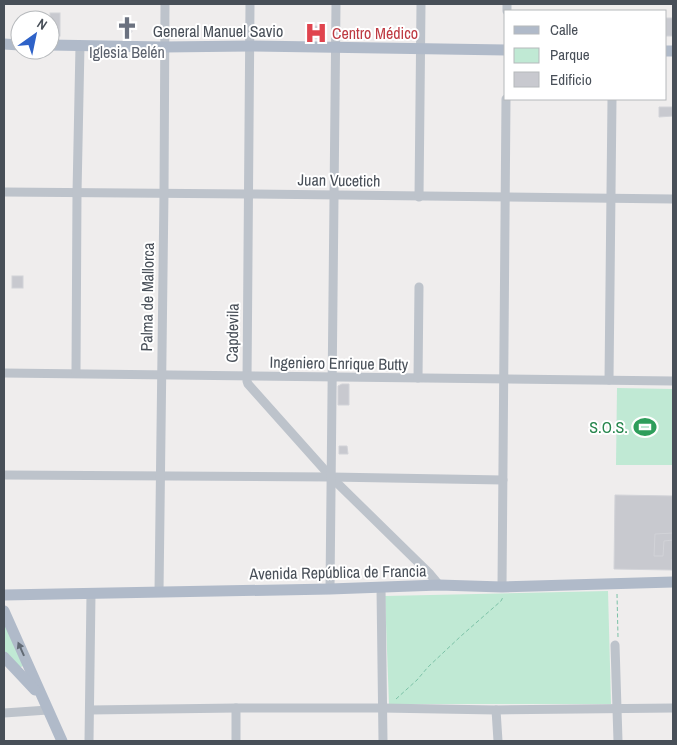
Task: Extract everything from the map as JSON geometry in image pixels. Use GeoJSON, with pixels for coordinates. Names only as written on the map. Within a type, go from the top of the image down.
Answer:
{"type":"FeatureCollection","features":[{"type":"Feature","properties":{"kind":"main road","name":"General Manuel Savio"},"geometry":{"type":"LineString","coordinates":[[60,46],[164,48],[250,46],[504,50]]}},
{"type":"Feature","properties":{"kind":"main road","name":"Avenida República de Francia"},"geometry":{"type":"LineString","coordinates":[[4,595],[381,588],[439,585],[502,586],[673,582]]}},
{"type":"Feature","properties":{"kind":"main road"},"geometry":{"type":"LineString","coordinates":[[4,611],[62,741]]}},
{"type":"Feature","properties":{"kind":"main road"},"geometry":{"type":"LineString","coordinates":[[4,657],[30,683],[48,710]]}},
{"type":"Feature","properties":{"kind":"street","name":"Palma de Mallorca"},"geometry":{"type":"LineString","coordinates":[[159,592],[165,4]]}},
{"type":"Feature","properties":{"kind":"street","name":"Capdevila"},"geometry":{"type":"LineString","coordinates":[[250,4],[246,377],[248,384],[331,477],[430,573],[439,585]]}},
{"type":"Feature","properties":{"kind":"street"},"geometry":{"type":"LineString","coordinates":[[330,589],[336,4]]}},
{"type":"Feature","properties":{"kind":"street"},"geometry":{"type":"LineString","coordinates":[[419,197],[421,4]]}},
{"type":"Feature","properties":{"kind":"street"},"geometry":{"type":"LineString","coordinates":[[76,373],[80,46]]}},
{"type":"Feature","properties":{"kind":"street"},"geometry":{"type":"LineString","coordinates":[[502,586],[506,100]]}},
{"type":"Feature","properties":{"kind":"street"},"geometry":{"type":"LineString","coordinates":[[608,380],[612,100]]}},
{"type":"Feature","properties":{"kind":"street","name":"Juan Vucetich"},"geometry":{"type":"LineString","coordinates":[[4,192],[673,199]]}},
{"type":"Feature","properties":{"kind":"street"},"geometry":{"type":"LineString","coordinates":[[418,378],[419,287]]}},
{"type":"Feature","properties":{"kind":"street","name":"Ingeniero Enrique Butty"},"geometry":{"type":"LineString","coordinates":[[4,373],[673,381]]}},
{"type":"Feature","properties":{"kind":"street"},"geometry":{"type":"LineString","coordinates":[[4,475],[160,475],[503,480]]}},
{"type":"Feature","properties":{"kind":"street"},"geometry":{"type":"LineString","coordinates":[[381,588],[383,741]]}},
{"type":"Feature","properties":{"kind":"street"},"geometry":{"type":"LineString","coordinates":[[90,741],[91,594]]}},
{"type":"Feature","properties":{"kind":"street"},"geometry":{"type":"LineString","coordinates":[[615,644],[618,741]]}},
{"type":"Feature","properties":{"kind":"street"},"geometry":{"type":"LineString","coordinates":[[236,708],[236,741]]}},
{"type":"Feature","properties":{"kind":"street"},"geometry":{"type":"LineString","coordinates":[[90,710],[673,708]]}},
{"type":"Feature","properties":{"kind":"street"},"geometry":{"type":"LineString","coordinates":[[4,713],[48,710]]}},
{"type":"Feature","properties":{"kind":"street"},"geometry":{"type":"LineString","coordinates":[[496,710],[498,741]]}},
{"type":"Feature","properties":{"kind":"path"},"geometry":{"type":"LineString","coordinates":[[615,644],[618,638],[617,584]]}},
{"type":"Feature","properties":{"kind":"path"},"geometry":{"type":"LineString","coordinates":[[382,708],[402,695],[428,667],[501,601],[504,596],[502,586]]}},
{"type":"Feature","properties":{"kind":"green space","name":"S.O.S."},"geometry":{"type":"Polygon","coordinates":[[[617,388],[673,389],[673,465],[616,465],[617,388]]]}},
{"type":"Feature","properties":{"kind":"green space"},"geometry":{"type":"Polygon","coordinates":[[[608,591],[611,704],[389,704],[385,596],[608,591]]]}},
{"type":"Feature","properties":{"kind":"green space"},"geometry":{"type":"Polygon","coordinates":[[[4,621],[23,666],[19,668],[4,652],[4,621]]]}},
{"type":"Feature","properties":{"kind":"building"},"geometry":{"type":"Polygon","coordinates":[[[667,18],[673,18],[673,36],[667,36],[667,18]]]}},
{"type":"Feature","properties":{"kind":"building","name":"Iglesia Belén"},"geometry":{"type":"Polygon","coordinates":[[[130,23],[132,32],[125,34],[122,25],[130,23]]]}},
{"type":"Feature","properties":{"kind":"building","name":"Centro Médico"},"geometry":{"type":"Polygon","coordinates":[[[315,26],[324,26],[324,35],[320,40],[318,38],[307,38],[307,31],[315,30],[315,26]]]}},
{"type":"Feature","properties":{"kind":"building"},"geometry":{"type":"Polygon","coordinates":[[[659,107],[673,107],[673,116],[659,117],[659,107]]]}},
{"type":"Feature","properties":{"kind":"building"},"geometry":{"type":"Polygon","coordinates":[[[12,276],[23,276],[23,288],[12,288],[12,276]]]}},
{"type":"Feature","properties":{"kind":"building"},"geometry":{"type":"Polygon","coordinates":[[[349,384],[349,405],[338,405],[338,386],[349,384]]]}},
{"type":"Feature","properties":{"kind":"building"},"geometry":{"type":"Polygon","coordinates":[[[339,446],[347,446],[348,454],[339,454],[339,446]]]}},
{"type":"Feature","properties":{"kind":"building"},"geometry":{"type":"Polygon","coordinates":[[[615,495],[673,496],[672,570],[614,569],[615,495]]]}},
{"type":"Feature","properties":{"kind":"building"},"geometry":{"type":"Polygon","coordinates":[[[673,533],[673,540],[664,541],[663,556],[654,556],[655,534],[673,533]]]}},
{"type":"Feature","properties":{"kind":"place","name":"Iglesia Belén"},"geometry":{"type":"Point","coordinates":[127,28]}},
{"type":"Feature","properties":{"kind":"place","name":"Centro Médico"},"geometry":{"type":"Point","coordinates":[316,33]}},
{"type":"Feature","properties":{"kind":"place","name":"S.O.S."},"geometry":{"type":"Point","coordinates":[645,427]}}]}
